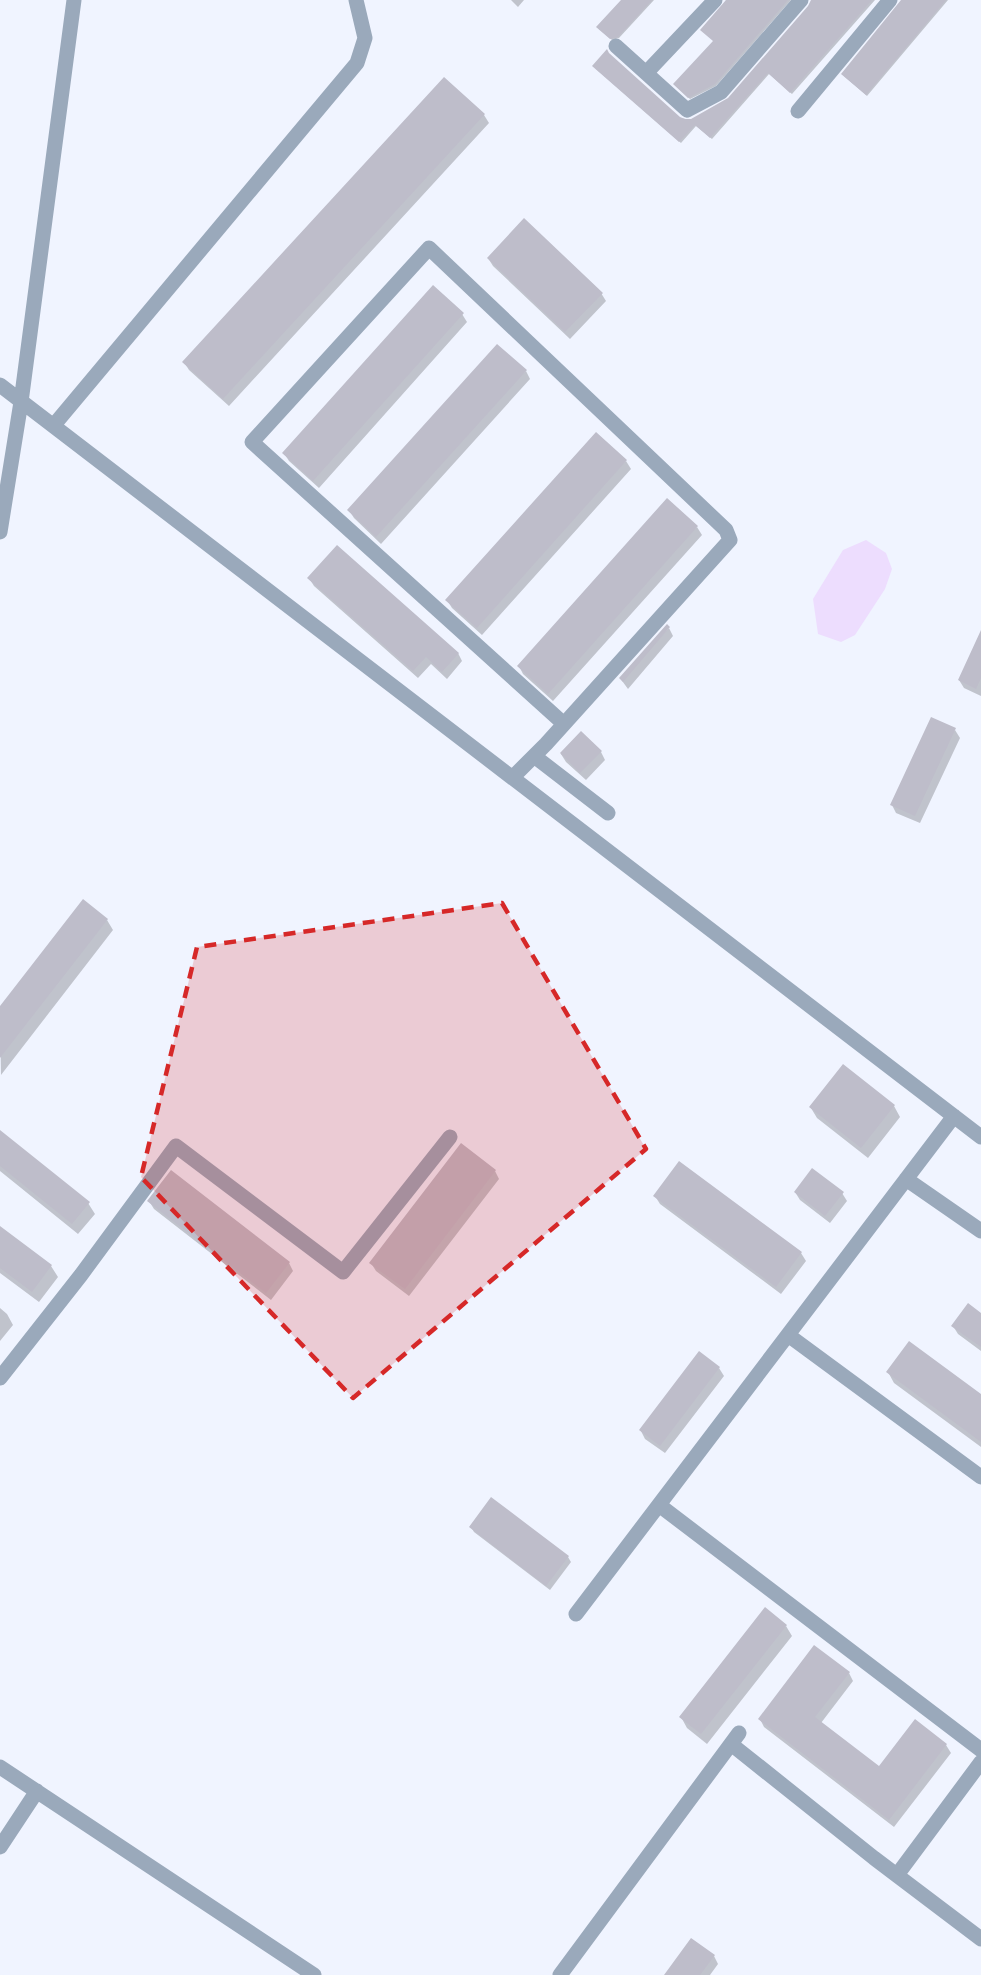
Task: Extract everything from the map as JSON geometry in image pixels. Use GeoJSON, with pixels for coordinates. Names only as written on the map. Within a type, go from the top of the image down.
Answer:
{"type":"FeatureCollection","features":[{"type":"Feature","properties":{"kind":"street"},"geometry":{"type":"LineString","coordinates":[[0,532],[21,402],[74,0]]}},
{"type":"Feature","properties":{"kind":"street"},"geometry":{"type":"LineString","coordinates":[[54,425],[357,63],[365,38],[356,0]]}},
{"type":"Feature","properties":{"kind":"street"},"geometry":{"type":"LineString","coordinates":[[646,72],[715,0]]}},
{"type":"Feature","properties":{"kind":"street"},"geometry":{"type":"LineString","coordinates":[[616,46],[687,110],[722,92],[801,0]]}},
{"type":"Feature","properties":{"kind":"street"},"geometry":{"type":"LineString","coordinates":[[798,111],[890,0]]}},
{"type":"Feature","properties":{"kind":"street"},"geometry":{"type":"LineString","coordinates":[[513,777],[564,724],[730,540],[726,530],[429,248],[252,442],[564,724]]}},
{"type":"Feature","properties":{"kind":"street"},"geometry":{"type":"LineString","coordinates":[[0,385],[981,1137]]}},
{"type":"Feature","properties":{"kind":"street"},"geometry":{"type":"LineString","coordinates":[[534,756],[608,813]]}},
{"type":"Feature","properties":{"kind":"street"},"geometry":{"type":"LineString","coordinates":[[576,1614],[954,1116]]}},
{"type":"Feature","properties":{"kind":"street"},"geometry":{"type":"LineString","coordinates":[[0,1378],[81,1275],[176,1146],[343,1272],[450,1137]]}},
{"type":"Feature","properties":{"kind":"street"},"geometry":{"type":"LineString","coordinates":[[906,1179],[981,1231]]}},
{"type":"Feature","properties":{"kind":"street"},"geometry":{"type":"LineString","coordinates":[[788,1335],[981,1477]]}},
{"type":"Feature","properties":{"kind":"street"},"geometry":{"type":"LineString","coordinates":[[659,1505],[981,1750]]}},
{"type":"Feature","properties":{"kind":"street"},"geometry":{"type":"LineString","coordinates":[[560,1975],[735,1739],[897,1875],[981,1939]]}},
{"type":"Feature","properties":{"kind":"street"},"geometry":{"type":"LineString","coordinates":[[897,1875],[981,1762]]}},
{"type":"Feature","properties":{"kind":"street"},"geometry":{"type":"LineString","coordinates":[[0,1767],[314,1975]]}},
{"type":"Feature","properties":{"kind":"street"},"geometry":{"type":"LineString","coordinates":[[0,1846],[37,1791]]}},
{"type":"Feature","properties":{"kind":"highlighted area"},"geometry":{"type":"Polygon","coordinates":[[[502,903],[646,1149],[353,1398],[141,1177],[197,947],[502,903]]]}},
{"type":"Feature","properties":{"kind":"shaded area"},"geometry":{"type":"Polygon","coordinates":[[[866,540],[886,553],[892,569],[885,589],[855,635],[841,642],[818,634],[813,599],[843,550],[866,540]]]}},
{"type":"Feature","properties":{"kind":"building"},"geometry":{"type":"Polygon","coordinates":[[[621,0],[652,0],[618,37],[610,39],[596,27],[621,0]]]}},
{"type":"Feature","properties":{"kind":"building"},"geometry":{"type":"Polygon","coordinates":[[[726,0],[788,0],[715,84],[688,98],[673,84],[713,41],[700,30],[726,0]]]}},
{"type":"Feature","properties":{"kind":"building"},"geometry":{"type":"Polygon","coordinates":[[[811,0],[872,0],[790,93],[768,73],[710,138],[695,125],[679,142],[592,66],[607,49],[680,117],[691,119],[728,98],[811,0]]]}},
{"type":"Feature","properties":{"kind":"building"},"geometry":{"type":"Polygon","coordinates":[[[901,0],[946,0],[866,95],[841,74],[901,0]]]}},
{"type":"Feature","properties":{"kind":"building"},"geometry":{"type":"Polygon","coordinates":[[[444,77],[485,114],[223,399],[182,362],[444,77]]]}},
{"type":"Feature","properties":{"kind":"building"},"geometry":{"type":"Polygon","coordinates":[[[524,218],[603,293],[565,332],[487,258],[524,218]]]}},
{"type":"Feature","properties":{"kind":"building"},"geometry":{"type":"Polygon","coordinates":[[[433,285],[464,313],[313,481],[282,453],[433,285]]]}},
{"type":"Feature","properties":{"kind":"building"},"geometry":{"type":"Polygon","coordinates":[[[497,344],[527,370],[376,537],[347,510],[497,344]]]}},
{"type":"Feature","properties":{"kind":"building"},"geometry":{"type":"Polygon","coordinates":[[[596,432],[627,460],[477,628],[445,600],[596,432]]]}},
{"type":"Feature","properties":{"kind":"building"},"geometry":{"type":"Polygon","coordinates":[[[667,498],[698,526],[548,694],[517,666],[667,498]]]}},
{"type":"Feature","properties":{"kind":"building"},"geometry":{"type":"Polygon","coordinates":[[[337,545],[459,653],[442,672],[426,657],[413,671],[307,578],[337,545]]]}},
{"type":"Feature","properties":{"kind":"building"},"geometry":{"type":"Polygon","coordinates":[[[667,624],[670,627],[623,682],[619,678],[667,624]]]}},
{"type":"Feature","properties":{"kind":"building"},"geometry":{"type":"Polygon","coordinates":[[[981,630],[981,678],[976,689],[958,680],[981,630]]]}},
{"type":"Feature","properties":{"kind":"building"},"geometry":{"type":"Polygon","coordinates":[[[931,717],[956,728],[915,816],[890,805],[931,717]]]}},
{"type":"Feature","properties":{"kind":"building"},"geometry":{"type":"Polygon","coordinates":[[[581,731],[602,751],[580,773],[560,753],[581,731]]]}},
{"type":"Feature","properties":{"kind":"building"},"geometry":{"type":"Polygon","coordinates":[[[83,899],[108,919],[0,1058],[0,1006],[83,899]]]}},
{"type":"Feature","properties":{"kind":"building"},"geometry":{"type":"Polygon","coordinates":[[[843,1064],[895,1105],[861,1148],[809,1107],[843,1064]]]}},
{"type":"Feature","properties":{"kind":"building"},"geometry":{"type":"Polygon","coordinates":[[[0,1130],[90,1202],[72,1224],[0,1166],[0,1130]]]}},
{"type":"Feature","properties":{"kind":"building"},"geometry":{"type":"Polygon","coordinates":[[[461,1143],[496,1170],[405,1289],[369,1263],[461,1143]]]}},
{"type":"Feature","properties":{"kind":"building"},"geometry":{"type":"Polygon","coordinates":[[[679,1161],[802,1252],[776,1287],[653,1196],[679,1161]]]}},
{"type":"Feature","properties":{"kind":"building"},"geometry":{"type":"Polygon","coordinates":[[[812,1168],[844,1192],[825,1216],[794,1192],[812,1168]]]}},
{"type":"Feature","properties":{"kind":"building"},"geometry":{"type":"Polygon","coordinates":[[[171,1170],[290,1262],[266,1293],[147,1201],[171,1170]]]}},
{"type":"Feature","properties":{"kind":"building"},"geometry":{"type":"Polygon","coordinates":[[[0,1226],[52,1265],[32,1292],[0,1268],[0,1226]]]}},
{"type":"Feature","properties":{"kind":"building"},"geometry":{"type":"Polygon","coordinates":[[[968,1303],[981,1313],[981,1347],[951,1326],[968,1303]]]}},
{"type":"Feature","properties":{"kind":"building"},"geometry":{"type":"Polygon","coordinates":[[[909,1341],[981,1394],[981,1442],[886,1372],[909,1341]]]}},
{"type":"Feature","properties":{"kind":"building"},"geometry":{"type":"Polygon","coordinates":[[[699,1351],[720,1367],[660,1446],[639,1430],[699,1351]]]}},
{"type":"Feature","properties":{"kind":"building"},"geometry":{"type":"Polygon","coordinates":[[[491,1497],[569,1556],[546,1586],[469,1527],[491,1497]]]}},
{"type":"Feature","properties":{"kind":"building"},"geometry":{"type":"Polygon","coordinates":[[[765,1607],[787,1625],[701,1734],[679,1717],[765,1607]]]}},
{"type":"Feature","properties":{"kind":"building"},"geometry":{"type":"Polygon","coordinates":[[[814,1645],[850,1672],[815,1717],[879,1766],[915,1719],[947,1744],[889,1820],[758,1719],[814,1645]]]}},
{"type":"Feature","properties":{"kind":"building"},"geometry":{"type":"Polygon","coordinates":[[[691,1938],[715,1955],[700,1975],[664,1975],[691,1938]]]}}]}
